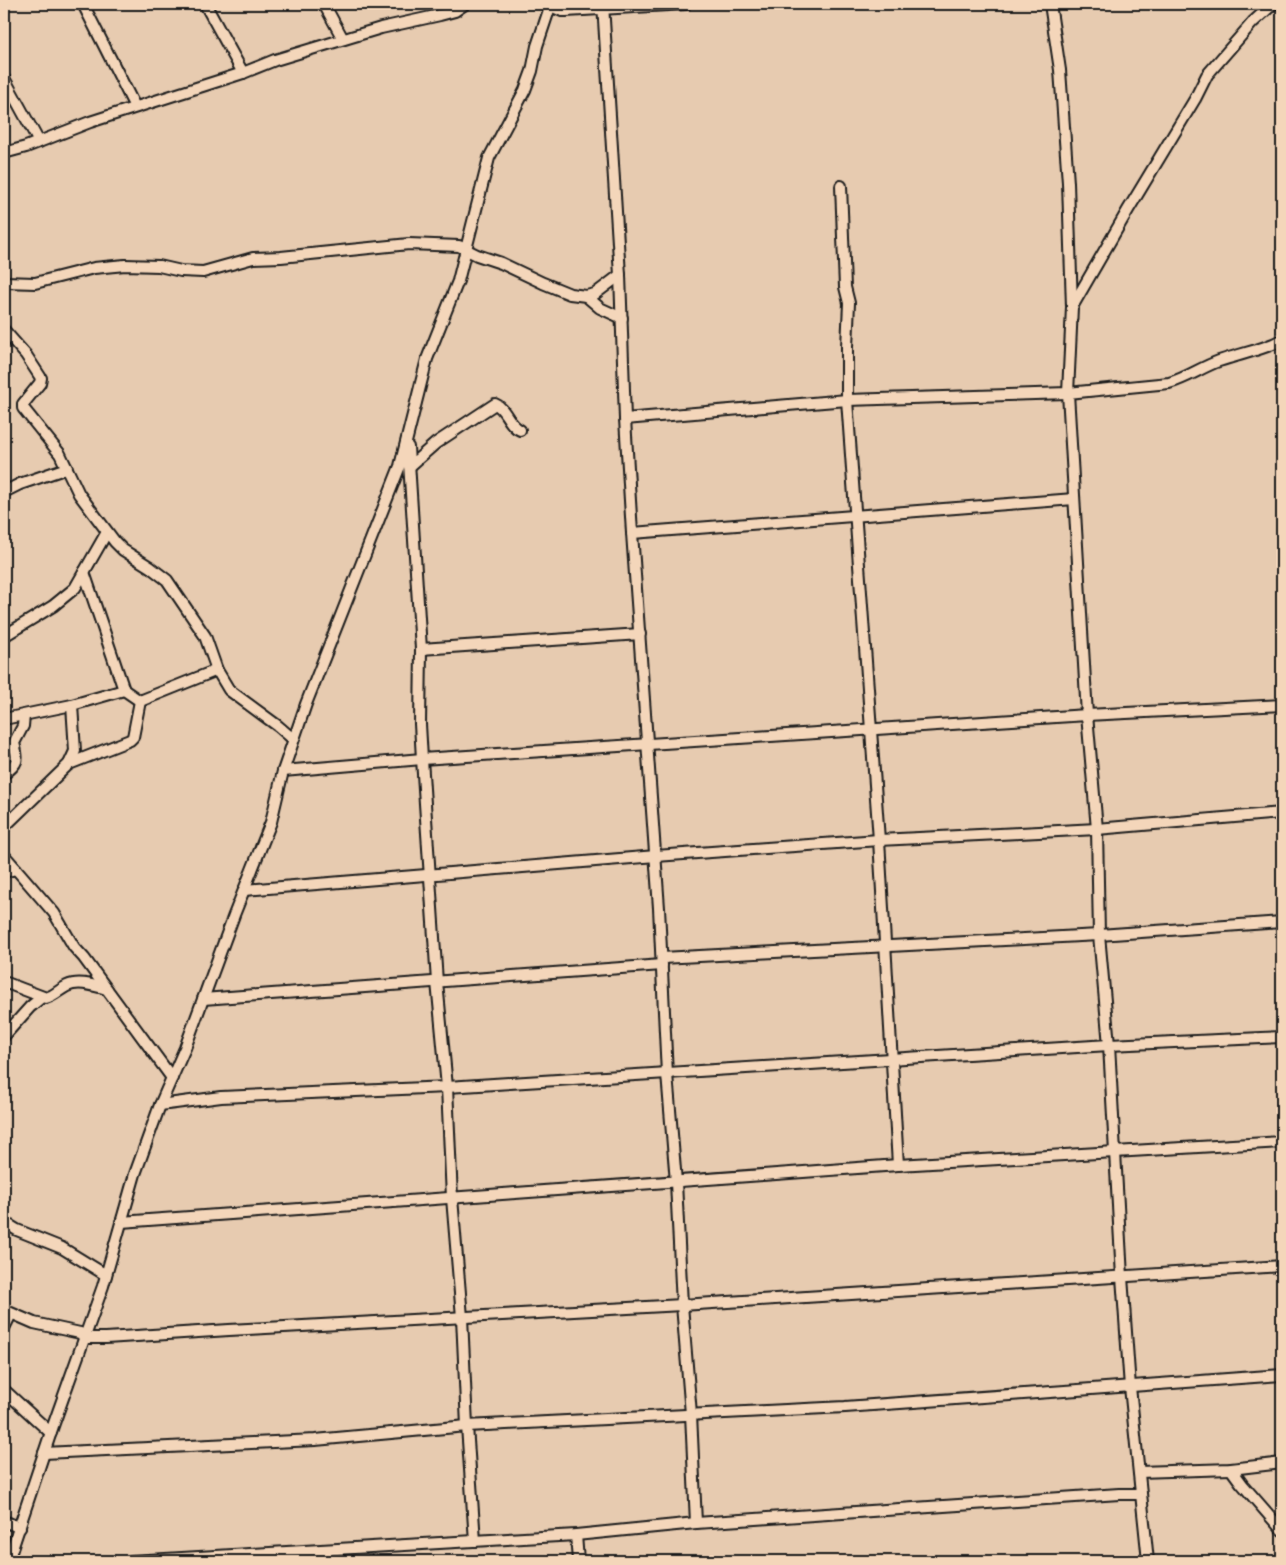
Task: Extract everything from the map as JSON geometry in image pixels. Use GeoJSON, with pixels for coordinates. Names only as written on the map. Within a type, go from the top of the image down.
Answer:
{"type":"FeatureCollection","features":[{"type":"Feature","properties":{"kind":"street"},"geometry":{"type":"LineString","coordinates":[[83,4],[135,107]]}},
{"type":"Feature","properties":{"kind":"street"},"geometry":{"type":"LineString","coordinates":[[205,4],[242,72]]}},
{"type":"Feature","properties":{"kind":"street"},"geometry":{"type":"LineString","coordinates":[[324,4],[344,39]]}},
{"type":"Feature","properties":{"kind":"street"},"geometry":{"type":"LineString","coordinates":[[4,154],[90,122],[275,60],[381,28],[455,11],[466,4]]}},
{"type":"Feature","properties":{"kind":"street"},"geometry":{"type":"LineString","coordinates":[[8,1561],[106,1275],[135,1174],[160,1105],[185,1048],[271,822],[293,739],[336,624],[400,466],[427,359],[456,286],[489,158],[529,81],[549,5],[562,11],[603,6],[615,9],[686,4]]}},
{"type":"Feature","properties":{"kind":"street"},"geometry":{"type":"LineString","coordinates":[[1050,4],[1060,79],[1068,183],[1072,307],[1068,393],[1087,715],[1097,829],[1099,935],[1109,1045],[1114,1151],[1130,1387],[1148,1561]]}},
{"type":"Feature","properties":{"kind":"street"},"geometry":{"type":"LineString","coordinates":[[1072,307],[1195,99],[1207,75],[1253,22],[1273,4]]}},
{"type":"Feature","properties":{"kind":"street"},"geometry":{"type":"LineString","coordinates":[[603,6],[620,275],[625,419],[656,856],[667,1074],[691,1414],[696,1523]]}},
{"type":"Feature","properties":{"kind":"street"},"geometry":{"type":"LineString","coordinates":[[4,78],[39,142]]}},
{"type":"Feature","properties":{"kind":"street"},"geometry":{"type":"LineString","coordinates":[[841,186],[845,287],[850,302],[847,400],[879,840],[898,1165]]}},
{"type":"Feature","properties":{"kind":"street"},"geometry":{"type":"LineString","coordinates":[[4,282],[35,283],[94,268],[125,265],[159,266],[181,271],[203,272],[253,258],[281,257],[409,244],[455,245],[501,263],[561,291],[586,296],[600,308],[622,318]]}},
{"type":"Feature","properties":{"kind":"street"},"geometry":{"type":"LineString","coordinates":[[586,296],[600,291],[620,275]]}},
{"type":"Feature","properties":{"kind":"street"},"geometry":{"type":"LineString","coordinates":[[4,330],[26,355],[41,378],[40,383],[23,404],[23,408],[51,441],[68,468],[79,494],[123,550],[150,566],[168,580],[205,636],[226,686],[233,694],[293,739]]}},
{"type":"Feature","properties":{"kind":"street"},"geometry":{"type":"LineString","coordinates":[[625,419],[847,400],[1068,393],[1169,383],[1182,380],[1206,366],[1221,360],[1239,356],[1282,340]]}},
{"type":"Feature","properties":{"kind":"street"},"geometry":{"type":"LineString","coordinates":[[410,466],[436,443],[494,404],[499,406],[512,424],[520,430]]}},
{"type":"Feature","properties":{"kind":"street"},"geometry":{"type":"LineString","coordinates":[[407,441],[421,649],[420,724],[422,760],[437,982],[447,1087],[452,1198],[462,1317],[467,1426],[476,1541]]}},
{"type":"Feature","properties":{"kind":"street"},"geometry":{"type":"LineString","coordinates":[[4,492],[20,484],[68,468]]}},
{"type":"Feature","properties":{"kind":"street"},"geometry":{"type":"LineString","coordinates":[[632,533],[1074,499]]}},
{"type":"Feature","properties":{"kind":"street"},"geometry":{"type":"LineString","coordinates":[[4,636],[59,601],[75,588],[107,532]]}},
{"type":"Feature","properties":{"kind":"street"},"geometry":{"type":"LineString","coordinates":[[84,572],[124,690],[140,701]]}},
{"type":"Feature","properties":{"kind":"street"},"geometry":{"type":"LineString","coordinates":[[421,649],[640,634]]}},
{"type":"Feature","properties":{"kind":"street"},"geometry":{"type":"LineString","coordinates":[[140,701],[218,670]]}},
{"type":"Feature","properties":{"kind":"street"},"geometry":{"type":"LineString","coordinates":[[4,719],[72,705],[124,690]]}},
{"type":"Feature","properties":{"kind":"street"},"geometry":{"type":"LineString","coordinates":[[69,764],[132,739],[140,701]]}},
{"type":"Feature","properties":{"kind":"street"},"geometry":{"type":"LineString","coordinates":[[4,827],[69,764],[75,751],[72,705]]}},
{"type":"Feature","properties":{"kind":"street"},"geometry":{"type":"LineString","coordinates":[[283,771],[1087,715],[1282,705]]}},
{"type":"Feature","properties":{"kind":"street"},"geometry":{"type":"LineString","coordinates":[[4,774],[15,764],[18,758],[14,743],[23,726],[24,715]]}},
{"type":"Feature","properties":{"kind":"street"},"geometry":{"type":"LineString","coordinates":[[244,890],[656,856],[879,840],[1097,829],[1282,813]]}},
{"type":"Feature","properties":{"kind":"street"},"geometry":{"type":"LineString","coordinates":[[4,855],[54,913],[74,947],[172,1078]]}},
{"type":"Feature","properties":{"kind":"street"},"geometry":{"type":"LineString","coordinates":[[4,872],[16,869]]}},
{"type":"Feature","properties":{"kind":"street"},"geometry":{"type":"LineString","coordinates":[[203,999],[437,982],[662,961],[884,945],[1099,935],[1282,922]]}},
{"type":"Feature","properties":{"kind":"street"},"geometry":{"type":"LineString","coordinates":[[4,982],[42,997],[49,997],[72,984],[80,983],[107,990]]}},
{"type":"Feature","properties":{"kind":"street"},"geometry":{"type":"LineString","coordinates":[[4,1036],[30,1007],[42,997]]}},
{"type":"Feature","properties":{"kind":"street"},"geometry":{"type":"LineString","coordinates":[[160,1105],[221,1097],[447,1087],[1109,1045],[1282,1037]]}},
{"type":"Feature","properties":{"kind":"street"},"geometry":{"type":"LineString","coordinates":[[121,1222],[898,1165],[1282,1142]]}},
{"type":"Feature","properties":{"kind":"street"},"geometry":{"type":"LineString","coordinates":[[4,1222],[17,1230],[62,1248],[106,1275]]}},
{"type":"Feature","properties":{"kind":"street"},"geometry":{"type":"LineString","coordinates":[[4,1328],[8,1312],[34,1323],[80,1333],[85,1338],[106,1338],[1282,1266]]}},
{"type":"Feature","properties":{"kind":"street"},"geometry":{"type":"LineString","coordinates":[[44,1453],[315,1440],[467,1426],[845,1407],[1282,1375]]}},
{"type":"Feature","properties":{"kind":"street"},"geometry":{"type":"LineString","coordinates":[[4,1390],[51,1433]]}},
{"type":"Feature","properties":{"kind":"street"},"geometry":{"type":"LineString","coordinates":[[1138,1472],[1231,1468],[1282,1463]]}},
{"type":"Feature","properties":{"kind":"street"},"geometry":{"type":"LineString","coordinates":[[1231,1468],[1242,1484],[1282,1530]]}},
{"type":"Feature","properties":{"kind":"street"},"geometry":{"type":"LineString","coordinates":[[131,1561],[576,1535],[696,1523],[1109,1494],[1141,1494]]}},
{"type":"Feature","properties":{"kind":"street"},"geometry":{"type":"LineString","coordinates":[[4,1521],[20,1528]]}},
{"type":"Feature","properties":{"kind":"street"},"geometry":{"type":"LineString","coordinates":[[576,1535],[578,1561]]}},
{"type":"Feature","properties":{"kind":"street"},"geometry":{"type":"LineString","coordinates":[[327,1550],[328,1561]]}}]}
